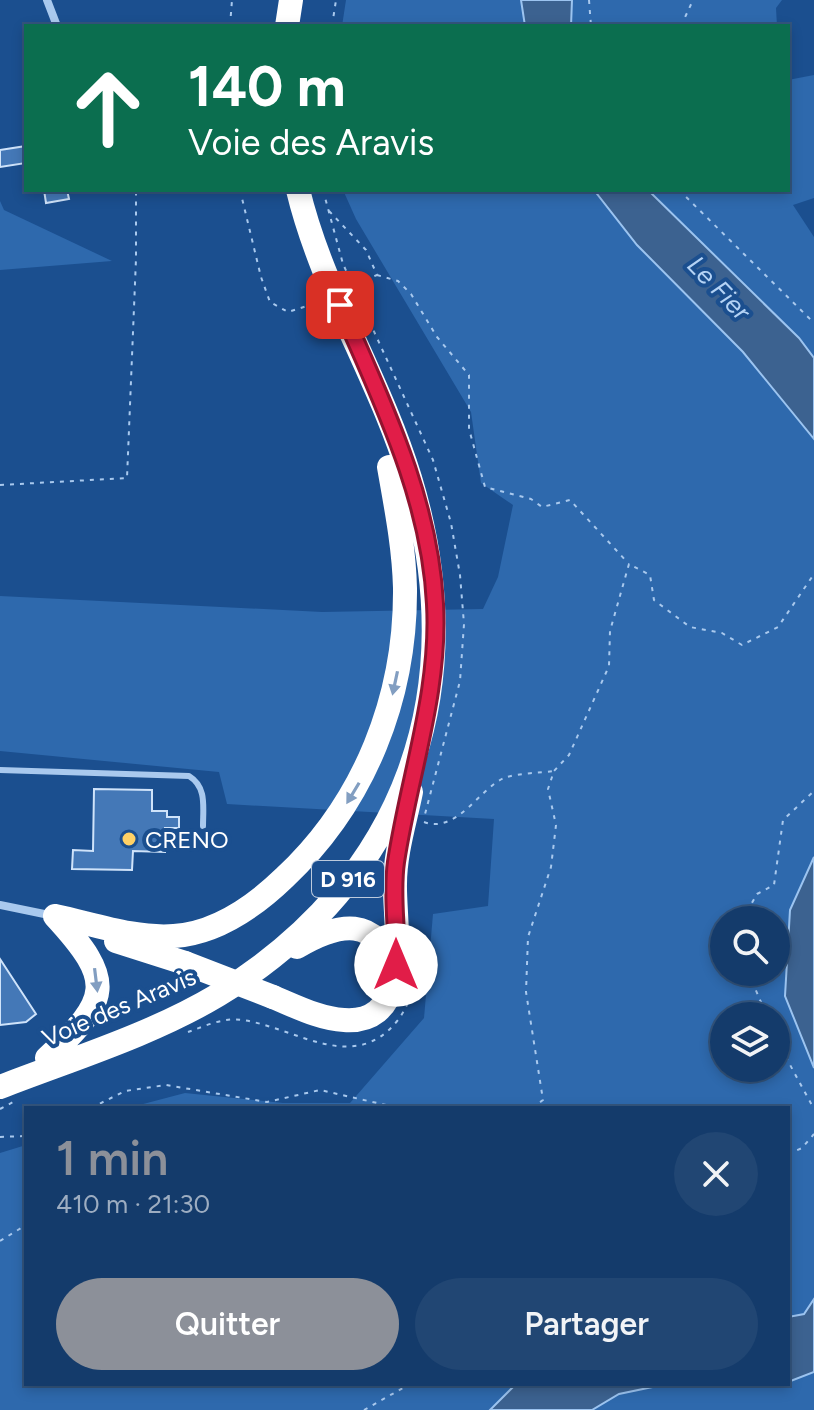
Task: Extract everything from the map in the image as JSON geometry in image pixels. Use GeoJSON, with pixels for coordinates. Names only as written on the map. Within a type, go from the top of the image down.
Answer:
{"type":"FeatureCollection","features":[{"type":"Feature","properties":{"kind":"highway"},"geometry":{"type":"LineString","coordinates":[[272,24],[276,0]]}},
{"type":"Feature","properties":{"kind":"highway"},"geometry":{"type":"LineString","coordinates":[[287,24],[291,0]]}},
{"type":"Feature","properties":{"kind":"highway","name":"Voie des Aravis"},"geometry":{"type":"LineString","coordinates":[[0,1085],[47,1058],[150,1012],[236,966],[310,903],[348,858],[366,828],[391,776],[403,740],[420,646],[418,584],[412,546],[389,467],[312,281],[282,192]]}},
{"type":"Feature","properties":{"kind":"highway","name":"Voie des Aravis"},"geometry":{"type":"LineString","coordinates":[[0,1085],[184,1013],[236,983],[303,931],[366,855],[403,790],[422,731],[434,670],[436,637],[432,571],[424,528],[389,421],[328,278],[299,192]]}},
{"type":"Feature","properties":{"kind":"highway"},"geometry":{"type":"LineString","coordinates":[[55,916],[163,936],[206,930],[239,914],[267,894],[322,837],[367,765],[392,699],[404,622],[404,566],[389,467]]}},
{"type":"Feature","properties":{"kind":"highway"},"geometry":{"type":"LineString","coordinates":[[55,916],[166,960],[185,963],[330,1018],[353,1020],[380,1008],[394,977],[396,863],[422,731]]}},
{"type":"Feature","properties":{"kind":"highway"},"geometry":{"type":"LineString","coordinates":[[47,1058],[88,1018],[98,989],[90,956],[55,916]]}},
{"type":"Feature","properties":{"kind":"highway"},"geometry":{"type":"LineString","coordinates":[[236,983],[316,937],[342,927],[359,929],[377,940],[389,957],[394,977]]}},
{"type":"Feature","properties":{"kind":"highway"},"geometry":{"type":"LineString","coordinates":[[163,936],[185,963]]}},
{"type":"Feature","properties":{"kind":"street"},"geometry":{"type":"LineString","coordinates":[[47,0],[56,24]]}},
{"type":"Feature","properties":{"kind":"street"},"geometry":{"type":"LineString","coordinates":[[0,905],[55,916]]}},
{"type":"Feature","properties":{"kind":"lane"},"geometry":{"type":"LineString","coordinates":[[0,770],[189,776],[198,782],[203,798],[203,826]]}},
{"type":"Feature","properties":{"kind":"path"},"geometry":{"type":"LineString","coordinates":[[230,24],[232,0]]}},
{"type":"Feature","properties":{"kind":"path"},"geometry":{"type":"LineString","coordinates":[[332,24],[336,0]]}},
{"type":"Feature","properties":{"kind":"path"},"geometry":{"type":"LineString","coordinates":[[589,0],[591,24]]}},
{"type":"Feature","properties":{"kind":"path"},"geometry":{"type":"LineString","coordinates":[[682,24],[693,0]]}},
{"type":"Feature","properties":{"kind":"path"},"geometry":{"type":"LineString","coordinates":[[0,485],[127,478],[136,192]]}},
{"type":"Feature","properties":{"kind":"path"},"geometry":{"type":"LineString","coordinates":[[240,192],[270,302],[288,312],[377,275],[398,281],[411,294],[437,337],[469,375],[469,429],[485,487],[531,499],[542,507],[570,500],[629,564],[650,575],[654,600],[690,627],[722,633],[742,645],[778,627],[814,574]]}},
{"type":"Feature","properties":{"kind":"path"},"geometry":{"type":"LineString","coordinates":[[324,192],[343,264],[433,460],[451,523],[460,575],[464,624],[460,681],[423,821],[431,824],[453,819],[503,778],[554,771]]}},
{"type":"Feature","properties":{"kind":"path"},"geometry":{"type":"LineString","coordinates":[[681,192],[814,323]]}},
{"type":"Feature","properties":{"kind":"path"},"geometry":{"type":"LineString","coordinates":[[328,210],[366,250],[377,275]]}},
{"type":"Feature","properties":{"kind":"path"},"geometry":{"type":"LineString","coordinates":[[535,1106],[543,1100],[526,992],[528,937],[551,867],[556,825],[548,789],[554,771],[569,755],[609,666],[610,631],[629,564]]}},
{"type":"Feature","properties":{"kind":"path"},"geometry":{"type":"LineString","coordinates":[[750,906],[757,894],[774,885],[783,820],[814,791]]}},
{"type":"Feature","properties":{"kind":"path"},"geometry":{"type":"LineString","coordinates":[[179,1035],[219,1021],[241,1020],[335,1048],[368,1042],[391,1028],[405,1010],[416,974],[414,947]]}},
{"type":"Feature","properties":{"kind":"path"},"geometry":{"type":"LineString","coordinates":[[790,1065],[814,1109]]}},
{"type":"Feature","properties":{"kind":"path"},"geometry":{"type":"LineString","coordinates":[[95,1106],[125,1091],[166,1085],[267,1102],[320,1090],[390,1106]]}},
{"type":"Feature","properties":{"kind":"path"},"geometry":{"type":"LineString","coordinates":[[0,1109],[26,1096]]}},
{"type":"Feature","properties":{"kind":"path"},"geometry":{"type":"LineString","coordinates":[[790,1153],[802,1148],[814,1134]]}},
{"type":"Feature","properties":{"kind":"path"},"geometry":{"type":"LineString","coordinates":[[0,1137],[24,1136]]}},
{"type":"Feature","properties":{"kind":"path"},"geometry":{"type":"LineString","coordinates":[[0,1241],[24,1226]]}},
{"type":"Feature","properties":{"kind":"path"},"geometry":{"type":"LineString","coordinates":[[364,1410],[406,1386]]}},
{"type":"Feature","properties":{"kind":"shaded area"},"geometry":{"type":"Polygon","coordinates":[[[346,0],[782,0],[776,8],[777,24],[342,24],[346,0]]]}},
{"type":"Feature","properties":{"kind":"shaded area"},"geometry":{"type":"Polygon","coordinates":[[[814,75],[814,198],[793,205],[814,237],[814,1410],[0,1410],[0,1153],[24,1146],[24,1386],[790,1386],[790,1106],[136,1106],[185,1093],[283,1103],[350,1103],[424,1018],[433,914],[488,906],[494,819],[227,804],[219,772],[0,751],[0,596],[322,612],[483,609],[498,577],[513,505],[481,483],[471,412],[356,219],[344,192],[790,192],[790,80],[814,75]]]}},
{"type":"Feature","properties":{"kind":"shaded area"},"geometry":{"type":"Polygon","coordinates":[[[0,201],[4,210],[112,261],[0,270],[0,201]]]}},
{"type":"Feature","properties":{"kind":"water"},"geometry":{"type":"Polygon","coordinates":[[[521,0],[572,0],[571,24],[525,24],[521,0]]]}},
{"type":"Feature","properties":{"kind":"water","name":"Le Fier"},"geometry":{"type":"Polygon","coordinates":[[[596,192],[650,192],[799,338],[814,358],[814,439],[743,352],[637,245],[596,192]]]}},
{"type":"Feature","properties":{"kind":"water"},"geometry":{"type":"Polygon","coordinates":[[[814,857],[814,1068],[785,996],[786,986],[790,986],[790,910],[814,857]]]}},
{"type":"Feature","properties":{"kind":"water"},"geometry":{"type":"Polygon","coordinates":[[[814,1299],[814,1372],[790,1381],[790,1317],[804,1314],[814,1299]]]}},
{"type":"Feature","properties":{"kind":"water"},"geometry":{"type":"Polygon","coordinates":[[[514,1386],[657,1386],[619,1394],[592,1410],[490,1410],[514,1386]]]}},
{"type":"Feature","properties":{"kind":"building"},"geometry":{"type":"Polygon","coordinates":[[[24,146],[24,163],[0,167],[0,150],[24,146]]]}},
{"type":"Feature","properties":{"kind":"building"},"geometry":{"type":"Polygon","coordinates":[[[44,192],[67,192],[69,199],[46,203],[44,192]]]}},
{"type":"Feature","properties":{"kind":"building","name":"CRENO"},"geometry":{"type":"Polygon","coordinates":[[[94,789],[152,790],[152,811],[167,811],[167,817],[179,817],[179,828],[165,828],[165,852],[133,851],[132,870],[72,869],[73,850],[93,851],[94,789]]]}},
{"type":"Feature","properties":{"kind":"building"},"geometry":{"type":"Polygon","coordinates":[[[0,959],[36,1014],[26,1022],[0,1025],[0,959]]]}},
{"type":"Feature","properties":{"kind":"place","name":"CRENO"},"geometry":{"type":"Point","coordinates":[129,839]}},
{"type":"Feature","properties":{"kind":"route"},"geometry":{"type":"LineString","coordinates":[[340,305],[409,474],[424,528],[435,604],[434,670],[396,863],[396,965]]}}]}
